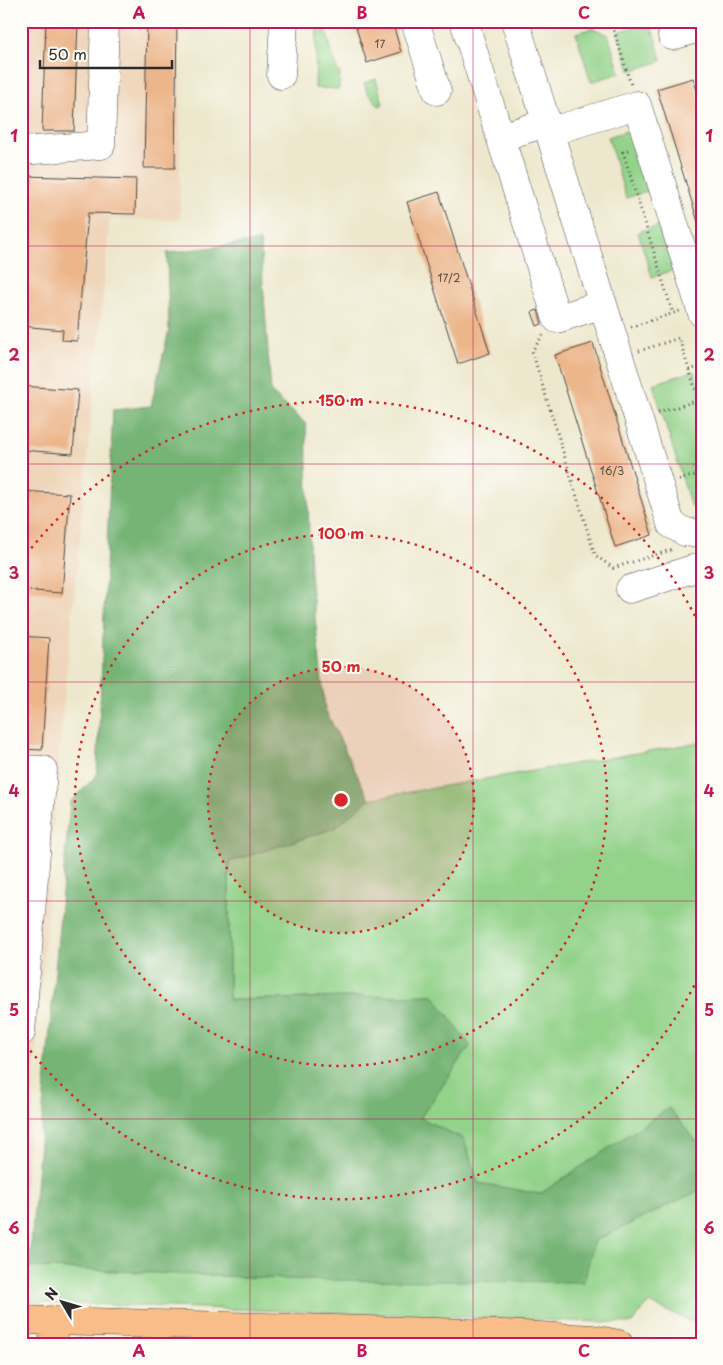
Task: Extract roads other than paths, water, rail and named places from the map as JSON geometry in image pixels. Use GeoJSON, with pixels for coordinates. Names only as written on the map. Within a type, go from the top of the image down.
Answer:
{"type":"FeatureCollection","features":[{"type":"Feature","properties":{"kind":"main road"},"geometry":{"type":"LineString","coordinates":[[21,1320],[53,1332],[337,1330],[504,1334],[593,1339],[619,1344]]}},
{"type":"Feature","properties":{"kind":"main road"},"geometry":{"type":"LineString","coordinates":[[263,1344],[337,1330]]}},
{"type":"Feature","properties":{"kind":"lane"},"geometry":{"type":"LineString","coordinates":[[21,151],[101,145],[105,21]]}},
{"type":"Feature","properties":{"kind":"lane"},"geometry":{"type":"LineString","coordinates":[[281,76],[284,21]]}},
{"type":"Feature","properties":{"kind":"lane"},"geometry":{"type":"LineString","coordinates":[[415,21],[437,91]]}},
{"type":"Feature","properties":{"kind":"lane"},"geometry":{"type":"LineString","coordinates":[[464,21],[557,319],[603,304]]}},
{"type":"Feature","properties":{"kind":"lane"},"geometry":{"type":"LineString","coordinates":[[515,21],[671,524],[685,532],[702,534]]}},
{"type":"Feature","properties":{"kind":"lane"},"geometry":{"type":"LineString","coordinates":[[672,36],[702,27]]}},
{"type":"Feature","properties":{"kind":"lane"},"geometry":{"type":"LineString","coordinates":[[500,137],[548,128],[637,105],[701,309]]}},
{"type":"Feature","properties":{"kind":"lane"},"geometry":{"type":"LineString","coordinates":[[630,589],[702,566]]}},
{"type":"Feature","properties":{"kind":"lane"},"geometry":{"type":"LineString","coordinates":[[21,769],[43,770],[26,925],[21,1032]]}}]}
